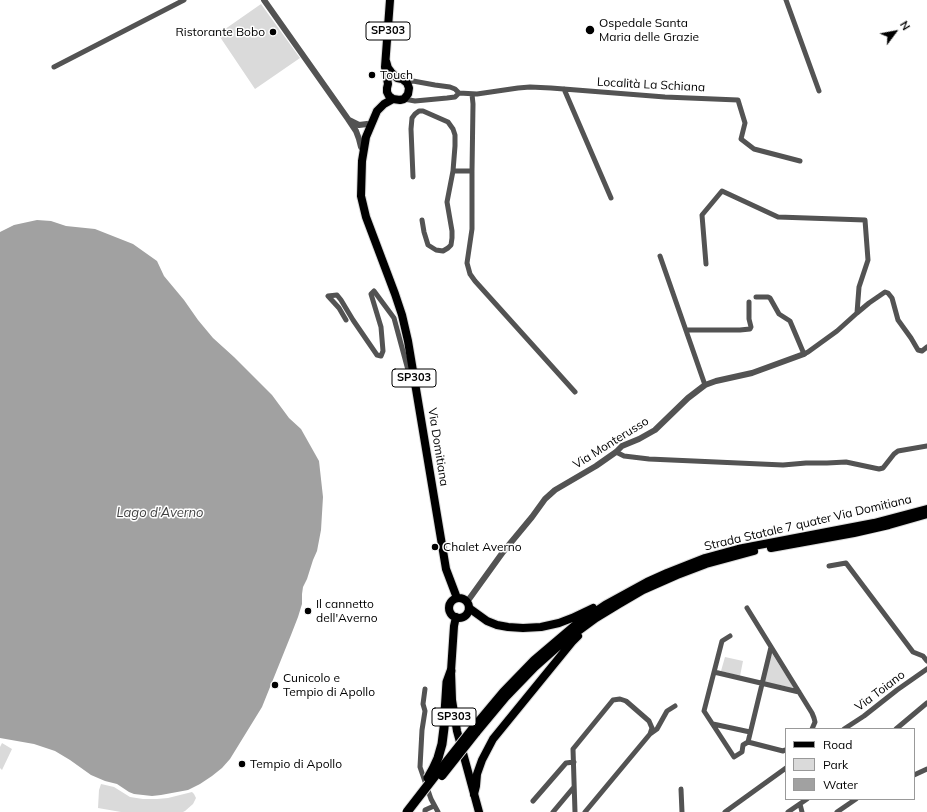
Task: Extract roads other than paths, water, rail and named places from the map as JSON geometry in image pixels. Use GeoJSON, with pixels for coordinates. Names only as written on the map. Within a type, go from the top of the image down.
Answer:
{"type":"FeatureCollection","features":[{"type":"Feature","properties":{"kind":"highway"},"geometry":{"type":"LineString","coordinates":[[420,795],[433,770],[442,744],[447,682],[451,670]]}},
{"type":"Feature","properties":{"kind":"highway"},"geometry":{"type":"LineString","coordinates":[[407,812],[420,795],[440,774]]}},
{"type":"Feature","properties":{"kind":"highway"},"geometry":{"type":"LineString","coordinates":[[414,812],[440,774]]}},
{"type":"Feature","properties":{"kind":"main road","name":"SP303"},"geometry":{"type":"LineString","coordinates":[[386,61],[390,0]]}},
{"type":"Feature","properties":{"kind":"main road"},"geometry":{"type":"LineString","coordinates":[[386,61],[391,72],[397,78],[402,79],[407,83],[409,88],[408,94],[404,99],[393,99],[386,92],[386,61]]}},
{"type":"Feature","properties":{"kind":"main road"},"geometry":{"type":"LineString","coordinates":[[386,92],[392,80],[397,78]]}},
{"type":"Feature","properties":{"kind":"main road","name":"Via Domitiana"},"geometry":{"type":"LineString","coordinates":[[362,161],[360,147],[364,132],[373,113],[386,92]]}},
{"type":"Feature","properties":{"kind":"main road","name":"Via Domitiana"},"geometry":{"type":"LineString","coordinates":[[393,99],[380,107],[364,132],[361,196],[366,218],[402,315],[408,341],[446,569],[457,598]]}},
{"type":"Feature","properties":{"kind":"main road","name":"Strada Statale 7 quater Via Domitiana"},"geometry":{"type":"LineString","coordinates":[[440,774],[503,692],[534,660],[574,626],[605,605],[628,592],[667,573],[722,553],[867,524],[927,509]]}},
{"type":"Feature","properties":{"kind":"main road","name":"Strada Statale 7 quater Via Domitiana"},"geometry":{"type":"LineString","coordinates":[[474,731],[535,667],[562,643],[584,626],[643,590],[706,564],[733,556],[763,549],[854,533],[927,514]]}},
{"type":"Feature","properties":{"kind":"main road"},"geometry":{"type":"LineString","coordinates":[[468,605],[466,615],[461,618],[451,614],[449,610],[452,600],[463,598],[468,605],[487,621],[497,625],[515,628],[550,626],[572,618],[597,606],[605,605]]}},
{"type":"Feature","properties":{"kind":"main road","name":"SP303"},"geometry":{"type":"LineString","coordinates":[[456,617],[451,670],[453,711],[479,812]]}},
{"type":"Feature","properties":{"kind":"main road"},"geometry":{"type":"LineString","coordinates":[[474,794],[479,768],[493,739],[581,633],[584,626]]}},
{"type":"Feature","properties":{"kind":"street"},"geometry":{"type":"LineString","coordinates":[[54,67],[184,0]]}},
{"type":"Feature","properties":{"kind":"street"},"geometry":{"type":"LineString","coordinates":[[264,0],[348,119],[364,132]]}},
{"type":"Feature","properties":{"kind":"street"},"geometry":{"type":"LineString","coordinates":[[786,0],[819,91]]}},
{"type":"Feature","properties":{"kind":"street","name":"Località La Schiana"},"geometry":{"type":"LineString","coordinates":[[407,83],[413,81],[435,86],[450,87],[459,93],[472,94],[518,88],[544,88],[665,97],[738,100],[745,123],[741,140],[754,149],[800,161]]}},
{"type":"Feature","properties":{"kind":"street"},"geometry":{"type":"LineString","coordinates":[[564,89],[611,198]]}},
{"type":"Feature","properties":{"kind":"street","name":"Località La Schiana"},"geometry":{"type":"LineString","coordinates":[[404,99],[416,101],[447,98],[455,97],[459,93]]}},
{"type":"Feature","properties":{"kind":"street"},"geometry":{"type":"LineString","coordinates":[[472,94],[472,229],[467,263],[470,274],[576,392]]}},
{"type":"Feature","properties":{"kind":"street"},"geometry":{"type":"LineString","coordinates":[[412,177],[412,118],[419,111],[423,111],[448,122],[455,135],[456,146],[453,172],[447,202],[452,230],[451,245],[443,251],[436,250],[428,245],[422,220]]}},
{"type":"Feature","properties":{"kind":"street"},"geometry":{"type":"LineString","coordinates":[[348,119],[358,125],[364,132]]}},
{"type":"Feature","properties":{"kind":"street"},"geometry":{"type":"LineString","coordinates":[[453,172],[472,171]]}},
{"type":"Feature","properties":{"kind":"street"},"geometry":{"type":"LineString","coordinates":[[706,264],[702,214],[722,191],[778,217],[865,220],[868,260],[859,287],[857,314]]}},
{"type":"Feature","properties":{"kind":"street"},"geometry":{"type":"LineString","coordinates":[[660,256],[705,385]]}},
{"type":"Feature","properties":{"kind":"street"},"geometry":{"type":"LineString","coordinates":[[346,320],[339,308],[328,296],[337,295],[377,355],[380,356],[383,351],[380,326],[371,294],[374,291],[394,318],[408,370],[414,378]]}},
{"type":"Feature","properties":{"kind":"street"},"geometry":{"type":"LineString","coordinates":[[756,297],[770,298],[779,314],[790,320],[804,354],[837,331],[869,303],[885,292],[892,298],[898,320],[918,350],[922,351],[927,347]]}},
{"type":"Feature","properties":{"kind":"street"},"geometry":{"type":"LineString","coordinates":[[687,330],[750,329],[749,302]]}},
{"type":"Feature","properties":{"kind":"street","name":"Via Monterusso"},"geometry":{"type":"LineString","coordinates":[[468,605],[503,552],[549,494],[596,466],[622,446],[639,439],[654,430],[688,398],[705,385],[752,373],[804,354]]}},
{"type":"Feature","properties":{"kind":"street"},"geometry":{"type":"LineString","coordinates":[[616,452],[624,456],[649,459],[783,465],[846,462],[878,469],[883,468],[898,451],[927,446]]}},
{"type":"Feature","properties":{"kind":"street"},"geometry":{"type":"LineString","coordinates":[[829,566],[846,563],[913,652],[923,656],[927,661]]}},
{"type":"Feature","properties":{"kind":"street"},"geometry":{"type":"LineString","coordinates":[[747,608],[812,713],[815,722],[812,728]]}},
{"type":"Feature","properties":{"kind":"street"},"geometry":{"type":"LineString","coordinates":[[730,636],[722,641],[704,711],[734,757],[742,752],[743,745],[748,742],[771,647]]}},
{"type":"Feature","properties":{"kind":"street","name":"Via Toiano"},"geometry":{"type":"LineString","coordinates":[[846,728],[927,669]]}},
{"type":"Feature","properties":{"kind":"street"},"geometry":{"type":"LineString","coordinates":[[714,672],[799,692]]}},
{"type":"Feature","properties":{"kind":"street"},"geometry":{"type":"LineString","coordinates":[[425,689],[423,704],[425,711],[422,730],[420,767],[434,806],[438,812]]}},
{"type":"Feature","properties":{"kind":"street"},"geometry":{"type":"LineString","coordinates":[[575,812],[573,749],[614,700],[620,699],[626,701],[649,721],[652,728],[650,734]]}},
{"type":"Feature","properties":{"kind":"street"},"geometry":{"type":"LineString","coordinates":[[897,728],[927,703]]}},
{"type":"Feature","properties":{"kind":"street"},"geometry":{"type":"LineString","coordinates":[[585,812],[650,734],[658,728],[667,711],[675,706]]}},
{"type":"Feature","properties":{"kind":"street"},"geometry":{"type":"LineString","coordinates":[[713,724],[750,732]]}},
{"type":"Feature","properties":{"kind":"street"},"geometry":{"type":"LineString","coordinates":[[748,742],[785,750]]}},
{"type":"Feature","properties":{"kind":"street"},"geometry":{"type":"LineString","coordinates":[[533,801],[566,763],[574,762]]}},
{"type":"Feature","properties":{"kind":"street"},"geometry":{"type":"LineString","coordinates":[[725,812],[785,769]]}},
{"type":"Feature","properties":{"kind":"street"},"geometry":{"type":"LineString","coordinates":[[915,774],[927,769]]}},
{"type":"Feature","properties":{"kind":"street"},"geometry":{"type":"LineString","coordinates":[[553,812],[574,787]]}},
{"type":"Feature","properties":{"kind":"street"},"geometry":{"type":"LineString","coordinates":[[681,789],[682,812]]}},
{"type":"Feature","properties":{"kind":"street"},"geometry":{"type":"LineString","coordinates":[[788,812],[805,800]]}},
{"type":"Feature","properties":{"kind":"street"},"geometry":{"type":"LineString","coordinates":[[837,812],[855,800]]}},
{"type":"Feature","properties":{"kind":"street"},"geometry":{"type":"LineString","coordinates":[[800,804],[802,812]]}},
{"type":"Feature","properties":{"kind":"street"},"geometry":{"type":"LineString","coordinates":[[425,812],[425,810],[434,806]]}},
{"type":"Feature","properties":{"kind":"water","name":"Lago d'Averno"},"geometry":{"type":"Polygon","coordinates":[[[37,220],[51,221],[66,226],[95,229],[133,244],[157,261],[164,276],[213,338],[272,395],[289,418],[301,429],[319,461],[323,497],[321,530],[317,551],[303,587],[302,604],[291,635],[262,707],[230,759],[212,776],[188,790],[152,796],[134,794],[117,784],[91,775],[55,751],[34,744],[0,738],[0,232],[14,225],[37,220]]]}},
{"type":"Feature","properties":{"kind":"place","name":"Ospedale Santa Maria delle Grazie"},"geometry":{"type":"Point","coordinates":[590,30]}},
{"type":"Feature","properties":{"kind":"place","name":"Ristorante Bobo"},"geometry":{"type":"Point","coordinates":[273,32]}},
{"type":"Feature","properties":{"kind":"place","name":"Touch"},"geometry":{"type":"Point","coordinates":[372,75]}},
{"type":"Feature","properties":{"kind":"place","name":"Chalet Averno"},"geometry":{"type":"Point","coordinates":[435,547]}},
{"type":"Feature","properties":{"kind":"place","name":"Il cannetto dell'Averno"},"geometry":{"type":"Point","coordinates":[308,611]}},
{"type":"Feature","properties":{"kind":"place","name":"Cunicolo e Tempio di Apollo"},"geometry":{"type":"Point","coordinates":[275,685]}},
{"type":"Feature","properties":{"kind":"place","name":"Tempio di Apollo"},"geometry":{"type":"Point","coordinates":[242,764]}}]}
